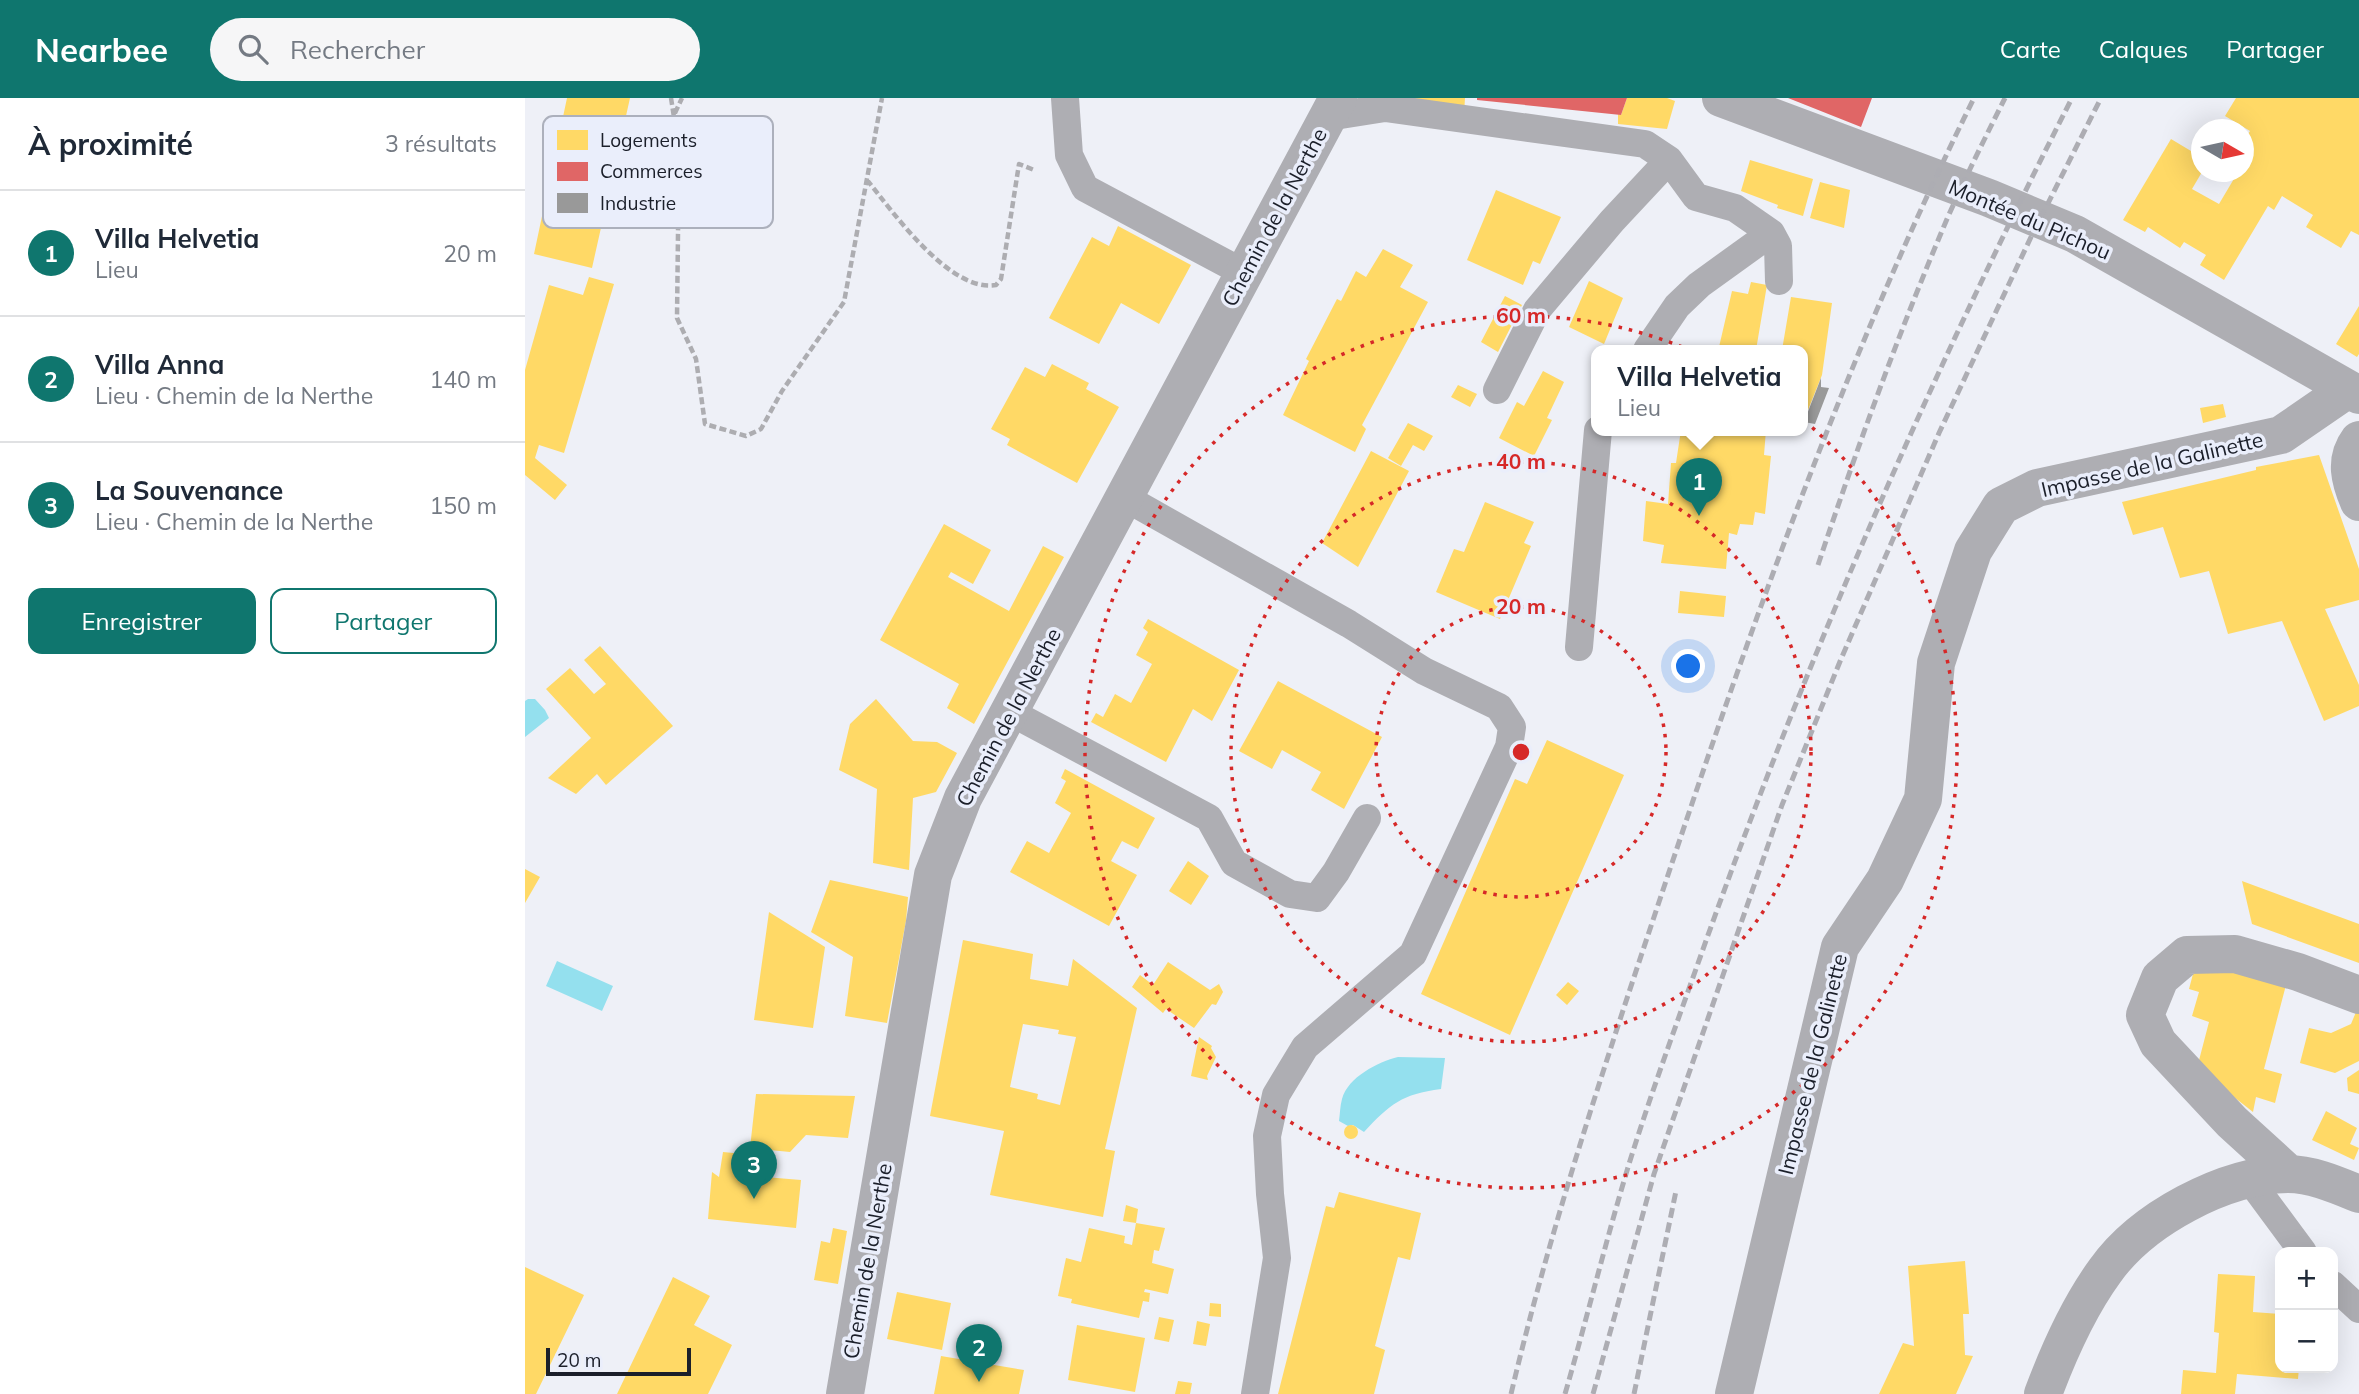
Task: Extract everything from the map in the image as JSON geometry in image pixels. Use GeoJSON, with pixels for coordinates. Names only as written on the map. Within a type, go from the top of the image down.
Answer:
{"type":"FeatureCollection","features":[{"type":"Feature","properties":{"kind":"street","name":"Montée du Pichou"},"geometry":{"type":"LineString","coordinates":[[1721,98],[1989,198],[2075,234],[2353,392]]}},
{"type":"Feature","properties":{"kind":"street","name":"Chemin de la Nerthe"},"geometry":{"type":"LineString","coordinates":[[845,1394],[933,875],[963,798],[1333,107]]}},
{"type":"Feature","properties":{"kind":"street","name":"Impasse de la Galinette"},"geometry":{"type":"LineString","coordinates":[[1734,1394],[1840,947],[1885,880],[1923,799],[1936,663],[1973,551],[2001,506],[2037,488],[2281,435],[2353,392]]}},
{"type":"Feature","properties":{"kind":"street"},"geometry":{"type":"LineString","coordinates":[[2359,440],[2353,448],[2349,476],[2359,502]]}},
{"type":"Feature","properties":{"kind":"street"},"geometry":{"type":"LineString","coordinates":[[2289,1174],[2232,1122],[2158,1043],[2145,1015],[2160,978],[2187,955],[2235,954],[2298,972],[2359,995]]}},
{"type":"Feature","properties":{"kind":"street"},"geometry":{"type":"LineString","coordinates":[[2043,1394],[2062,1344],[2105,1269],[2145,1228],[2203,1194],[2249,1179],[2289,1174],[2325,1180],[2359,1194]]}},
{"type":"Feature","properties":{"kind":"lane"},"geometry":{"type":"LineString","coordinates":[[1065,98],[1069,155],[1085,188],[1244,273]]}},
{"type":"Feature","properties":{"kind":"lane"},"geometry":{"type":"LineString","coordinates":[[1333,107],[1385,108],[1645,144],[1669,160],[1696,197],[1735,208],[1770,233],[1778,246],[1779,281]]}},
{"type":"Feature","properties":{"kind":"lane"},"geometry":{"type":"LineString","coordinates":[[1497,390],[1537,310],[1612,221],[1669,160]]}},
{"type":"Feature","properties":{"kind":"lane"},"geometry":{"type":"LineString","coordinates":[[1650,345],[1677,306],[1699,285],[1770,233]]}},
{"type":"Feature","properties":{"kind":"lane"},"geometry":{"type":"LineString","coordinates":[[1579,647],[1597,436]]}},
{"type":"Feature","properties":{"kind":"lane"},"geometry":{"type":"LineString","coordinates":[[1124,498],[1349,624],[1424,671],[1499,708],[1512,727],[1509,747],[1413,954],[1305,1047],[1276,1095],[1268,1136],[1270,1194],[1277,1258],[1255,1394]]}},
{"type":"Feature","properties":{"kind":"lane"},"geometry":{"type":"LineString","coordinates":[[1010,712],[1209,818],[1234,863],[1290,894],[1317,898],[1336,872],[1367,818]]}},
{"type":"Feature","properties":{"kind":"lane"},"geometry":{"type":"LineString","coordinates":[[2249,1179],[2299,1247]]}},
{"type":"Feature","properties":{"kind":"lane"},"geometry":{"type":"LineString","coordinates":[[2338,1290],[2359,1309]]}},
{"type":"Feature","properties":{"kind":"path"},"geometry":{"type":"LineString","coordinates":[[671,98],[674,115]]}},
{"type":"Feature","properties":{"kind":"path"},"geometry":{"type":"LineString","coordinates":[[674,115],[682,98]]}},
{"type":"Feature","properties":{"kind":"path"},"geometry":{"type":"LineString","coordinates":[[678,228],[677,318],[696,359],[705,424],[746,436],[761,429],[782,391],[843,302],[882,98]]}},
{"type":"Feature","properties":{"kind":"path"},"geometry":{"type":"LineString","coordinates":[[866,179],[906,228],[947,270],[987,287],[996,285],[1001,279],[1019,164],[1085,188]]}},
{"type":"Feature","properties":{"kind":"water"},"geometry":{"type":"Polygon","coordinates":[[[535,699],[549,718],[525,737],[525,701],[535,699]]]}},
{"type":"Feature","properties":{"kind":"water"},"geometry":{"type":"Polygon","coordinates":[[[557,961],[613,986],[602,1011],[546,986],[557,961]]]}},
{"type":"Feature","properties":{"kind":"water"},"geometry":{"type":"Polygon","coordinates":[[[1398,1057],[1445,1058],[1441,1089],[1406,1097],[1390,1107],[1364,1132],[1339,1121],[1342,1099],[1350,1084],[1373,1067],[1398,1057]]]}},
{"type":"Feature","properties":{"kind":"building: Logements"},"geometry":{"type":"Polygon","coordinates":[[[567,98],[630,98],[626,116],[563,116],[567,98]]]}},
{"type":"Feature","properties":{"kind":"building: Logements"},"geometry":{"type":"Polygon","coordinates":[[[1407,98],[1465,98],[1464,114],[1407,98]]]}},
{"type":"Feature","properties":{"kind":"building: Logements"},"geometry":{"type":"Polygon","coordinates":[[[1627,98],[1667,98],[1675,101],[1667,129],[1618,124],[1618,114],[1621,115],[1627,98]]]}},
{"type":"Feature","properties":{"kind":"building: Logements"},"geometry":{"type":"Polygon","coordinates":[[[2236,98],[2359,98],[2359,235],[2351,231],[2341,248],[2306,227],[2313,215],[2282,196],[2274,210],[2268,206],[2224,280],[2200,265],[2206,255],[2184,242],[2180,248],[2148,227],[2145,232],[2123,220],[2171,139],[2191,151],[2191,182],[2196,182],[2192,189],[2219,204],[2232,182],[2254,182],[2254,119],[2230,119],[2225,116],[2236,98]]]}},
{"type":"Feature","properties":{"kind":"building: Logements"},"geometry":{"type":"Polygon","coordinates":[[[1750,160],[1813,179],[1803,216],[1777,208],[1778,205],[1741,191],[1750,160]]]}},
{"type":"Feature","properties":{"kind":"building: Logements"},"geometry":{"type":"Polygon","coordinates":[[[1820,182],[1850,190],[1844,228],[1810,218],[1820,182]]]}},
{"type":"Feature","properties":{"kind":"building: Logements"},"geometry":{"type":"Polygon","coordinates":[[[1496,190],[1561,217],[1540,264],[1533,261],[1523,285],[1467,260],[1496,190]]]}},
{"type":"Feature","properties":{"kind":"building: Logements"},"geometry":{"type":"Polygon","coordinates":[[[543,211],[543,228],[601,228],[592,268],[534,254],[543,211]]]}},
{"type":"Feature","properties":{"kind":"building: Logements"},"geometry":{"type":"Polygon","coordinates":[[[1118,226],[1191,265],[1159,324],[1121,303],[1099,344],[1049,318],[1092,237],[1109,246],[1118,226]]]}},
{"type":"Feature","properties":{"kind":"building: Logements"},"geometry":{"type":"Polygon","coordinates":[[[1383,249],[1413,265],[1400,287],[1428,302],[1362,425],[1366,429],[1355,452],[1283,415],[1309,361],[1306,359],[1337,299],[1341,301],[1356,271],[1366,277],[1383,249]]]}},
{"type":"Feature","properties":{"kind":"building: Logements"},"geometry":{"type":"Polygon","coordinates":[[[589,277],[614,284],[564,453],[539,445],[535,458],[567,485],[555,500],[525,475],[525,370],[549,285],[583,295],[589,277]]]}},
{"type":"Feature","properties":{"kind":"building: Logements"},"geometry":{"type":"Polygon","coordinates":[[[1589,281],[1623,298],[1604,344],[1569,327],[1589,281]]]}},
{"type":"Feature","properties":{"kind":"building: Logements"},"geometry":{"type":"Polygon","coordinates":[[[1751,282],[1767,285],[1757,345],[1719,345],[1732,291],[1748,294],[1751,282]]]}},
{"type":"Feature","properties":{"kind":"building: Logements"},"geometry":{"type":"Polygon","coordinates":[[[1505,296],[1522,305],[1498,352],[1481,342],[1505,296]]]}},
{"type":"Feature","properties":{"kind":"building: Logements"},"geometry":{"type":"Polygon","coordinates":[[[1791,297],[1832,303],[1822,375],[1808,410],[1808,345],[1783,345],[1791,297]]]}},
{"type":"Feature","properties":{"kind":"building: Logements"},"geometry":{"type":"Polygon","coordinates":[[[2359,306],[2359,354],[2357,357],[2336,344],[2359,306]]]}},
{"type":"Feature","properties":{"kind":"building: Logements"},"geometry":{"type":"Polygon","coordinates":[[[1052,364],[1089,383],[1086,389],[1119,407],[1077,483],[1007,445],[1010,439],[991,429],[1025,367],[1045,377],[1052,364]]]}},
{"type":"Feature","properties":{"kind":"building: Logements"},"geometry":{"type":"Polygon","coordinates":[[[1543,371],[1564,382],[1547,418],[1552,420],[1534,456],[1499,438],[1517,402],[1524,406],[1543,371]]]}},
{"type":"Feature","properties":{"kind":"building: Logements"},"geometry":{"type":"Polygon","coordinates":[[[1458,385],[1477,394],[1470,407],[1451,397],[1458,385]]]}},
{"type":"Feature","properties":{"kind":"building: Logements"},"geometry":{"type":"Polygon","coordinates":[[[2223,404],[2226,417],[2203,423],[2200,408],[2223,404]]]}},
{"type":"Feature","properties":{"kind":"building: Logements"},"geometry":{"type":"Polygon","coordinates":[[[1408,423],[1433,436],[1424,451],[1413,445],[1401,466],[1388,458],[1408,423]]]}},
{"type":"Feature","properties":{"kind":"building: Logements"},"geometry":{"type":"Polygon","coordinates":[[[1680,436],[1766,436],[1764,455],[1771,456],[1765,514],[1755,512],[1753,525],[1740,524],[1737,535],[1729,533],[1726,569],[1661,563],[1664,545],[1643,541],[1646,501],[1668,504],[1671,463],[1676,463],[1680,436]]]}},
{"type":"Feature","properties":{"kind":"building: Logements"},"geometry":{"type":"Polygon","coordinates":[[[1371,451],[1409,471],[1358,567],[1322,543],[1371,451]]]}},
{"type":"Feature","properties":{"kind":"building: Logements"},"geometry":{"type":"Polygon","coordinates":[[[2319,455],[2359,569],[2359,600],[2325,609],[2359,685],[2359,706],[2324,721],[2282,621],[2228,634],[2209,571],[2180,578],[2163,527],[2133,535],[2122,502],[2256,470],[2256,467],[2319,455]]]}},
{"type":"Feature","properties":{"kind":"building: Logements"},"geometry":{"type":"Polygon","coordinates":[[[1485,502],[1534,522],[1524,543],[1531,546],[1500,619],[1436,592],[1454,549],[1464,552],[1485,502]]]}},
{"type":"Feature","properties":{"kind":"building: Logements"},"geometry":{"type":"Polygon","coordinates":[[[944,524],[991,550],[973,584],[951,572],[948,577],[1009,611],[1043,546],[1064,557],[974,724],[947,708],[959,684],[880,640],[944,524]]]}},
{"type":"Feature","properties":{"kind":"building: Logements"},"geometry":{"type":"Polygon","coordinates":[[[1680,591],[1726,596],[1724,617],[1678,613],[1680,591]]]}},
{"type":"Feature","properties":{"kind":"building: Logements"},"geometry":{"type":"Polygon","coordinates":[[[1148,619],[1239,670],[1212,721],[1193,709],[1166,762],[1091,722],[1096,713],[1103,717],[1115,694],[1131,703],[1152,664],[1136,655],[1148,632],[1143,628],[1148,619]]]}},
{"type":"Feature","properties":{"kind":"building: Logements"},"geometry":{"type":"Polygon","coordinates":[[[600,646],[673,726],[606,785],[597,774],[576,794],[548,778],[591,738],[546,689],[570,668],[594,694],[606,684],[584,660],[600,646]]]}},
{"type":"Feature","properties":{"kind":"building: Logements"},"geometry":{"type":"Polygon","coordinates":[[[1278,681],[1382,737],[1344,809],[1311,790],[1321,772],[1282,750],[1272,769],[1239,751],[1278,681]]]}},
{"type":"Feature","properties":{"kind":"building: Logements"},"geometry":{"type":"Polygon","coordinates":[[[876,699],[913,741],[937,742],[957,753],[936,792],[913,798],[909,870],[873,863],[877,789],[839,770],[850,724],[876,699]]]}},
{"type":"Feature","properties":{"kind":"building: Logements"},"geometry":{"type":"Polygon","coordinates":[[[1547,740],[1624,775],[1510,1035],[1421,994],[1515,779],[1527,784],[1547,740]]]}},
{"type":"Feature","properties":{"kind":"building: Logements"},"geometry":{"type":"Polygon","coordinates":[[[1065,769],[1155,818],[1138,849],[1122,841],[1111,861],[1137,875],[1109,926],[1010,872],[1027,841],[1049,853],[1071,813],[1055,803],[1066,781],[1061,778],[1065,769]]]}},
{"type":"Feature","properties":{"kind":"building: Logements"},"geometry":{"type":"Polygon","coordinates":[[[1188,861],[1209,876],[1191,905],[1169,891],[1188,861]]]}},
{"type":"Feature","properties":{"kind":"building: Logements"},"geometry":{"type":"Polygon","coordinates":[[[525,869],[540,877],[525,903],[525,869]]]}},
{"type":"Feature","properties":{"kind":"building: Logements"},"geometry":{"type":"Polygon","coordinates":[[[830,880],[908,897],[887,1023],[845,1016],[853,957],[811,932],[830,880]]]}},
{"type":"Feature","properties":{"kind":"building: Logements"},"geometry":{"type":"Polygon","coordinates":[[[2242,881],[2359,924],[2359,963],[2252,924],[2242,881]]]}},
{"type":"Feature","properties":{"kind":"building: Logements"},"geometry":{"type":"Polygon","coordinates":[[[769,912],[825,947],[813,1028],[754,1020],[769,912]]]}},
{"type":"Feature","properties":{"kind":"building: Logements"},"geometry":{"type":"Polygon","coordinates":[[[963,940],[1033,954],[1030,979],[1068,986],[1073,959],[1137,1008],[1105,1149],[1115,1151],[1103,1217],[990,1195],[1004,1131],[930,1116],[963,940]],[[1023,1024],[1010,1087],[1038,1094],[1037,1099],[1060,1105],[1076,1037],[1058,1034],[1059,1030],[1023,1024]]]}},
{"type":"Feature","properties":{"kind":"building: Logements"},"geometry":{"type":"Polygon","coordinates":[[[1168,962],[1210,990],[1219,984],[1223,992],[1216,1005],[1212,1004],[1194,1028],[1166,1009],[1163,1013],[1132,987],[1140,975],[1153,985],[1168,962]]]}},
{"type":"Feature","properties":{"kind":"building: Logements"},"geometry":{"type":"Polygon","coordinates":[[[2208,966],[2286,985],[2264,1069],[2282,1074],[2275,1103],[2256,1097],[2253,1112],[2197,1068],[2209,1022],[2192,1016],[2199,992],[2189,989],[2193,974],[2208,966]]]}},
{"type":"Feature","properties":{"kind":"building: Logements"},"geometry":{"type":"Polygon","coordinates":[[[1568,982],[1579,991],[1567,1005],[1556,995],[1568,982]]]}},
{"type":"Feature","properties":{"kind":"building: Logements"},"geometry":{"type":"Polygon","coordinates":[[[2356,1012],[2359,1013],[2359,1061],[2335,1073],[2300,1063],[2309,1028],[2331,1033],[2351,1024],[2356,1012]]]}},
{"type":"Feature","properties":{"kind":"building: Logements"},"geometry":{"type":"Polygon","coordinates":[[[1199,1037],[1212,1046],[1216,1057],[1207,1076],[1208,1080],[1191,1076],[1199,1037]]]}},
{"type":"Feature","properties":{"kind":"building: Logements"},"geometry":{"type":"Polygon","coordinates":[[[2359,1070],[2359,1094],[2348,1091],[2347,1078],[2359,1070]]]}},
{"type":"Feature","properties":{"kind":"building: Logements"},"geometry":{"type":"Polygon","coordinates":[[[756,1094],[855,1096],[848,1138],[806,1135],[790,1152],[750,1148],[756,1094]]]}},
{"type":"Feature","properties":{"kind":"building: Logements"},"geometry":{"type":"Polygon","coordinates":[[[2326,1111],[2357,1128],[2350,1144],[2359,1148],[2354,1160],[2312,1140],[2326,1111]]]}},
{"type":"Feature","properties":{"kind":"building: Logements"},"geometry":{"type":"Polygon","coordinates":[[[1348,1125],[1354,1125],[1358,1132],[1354,1139],[1348,1139],[1344,1135],[1344,1129],[1348,1125]]]}},
{"type":"Feature","properties":{"kind":"building: Logements"},"geometry":{"type":"Polygon","coordinates":[[[723,1152],[754,1155],[752,1176],[801,1180],[796,1228],[708,1219],[712,1172],[719,1177],[723,1152]]]}},
{"type":"Feature","properties":{"kind":"building: Logements"},"geometry":{"type":"Polygon","coordinates":[[[1339,1192],[1421,1213],[1410,1260],[1398,1257],[1375,1346],[1385,1350],[1374,1394],[1278,1394],[1326,1206],[1334,1208],[1339,1192]]]}},
{"type":"Feature","properties":{"kind":"building: Logements"},"geometry":{"type":"Polygon","coordinates":[[[1126,1205],[1138,1209],[1136,1223],[1123,1221],[1126,1205]]]}},
{"type":"Feature","properties":{"kind":"building: Logements"},"geometry":{"type":"Polygon","coordinates":[[[1136,1223],[1165,1228],[1159,1251],[1154,1250],[1152,1263],[1174,1269],[1168,1294],[1145,1289],[1144,1292],[1150,1293],[1149,1302],[1143,1301],[1139,1318],[1071,1303],[1072,1299],[1058,1296],[1066,1258],[1081,1262],[1089,1228],[1125,1236],[1124,1243],[1132,1245],[1136,1223]]]}},
{"type":"Feature","properties":{"kind":"building: Logements"},"geometry":{"type":"Polygon","coordinates":[[[833,1228],[847,1231],[838,1284],[814,1280],[821,1241],[830,1243],[833,1228]]]}},
{"type":"Feature","properties":{"kind":"building: Logements"},"geometry":{"type":"Polygon","coordinates":[[[1965,1261],[1969,1314],[1963,1314],[1965,1355],[1973,1356],[1956,1394],[1879,1394],[1903,1343],[1914,1346],[1908,1266],[1965,1261]]]}},
{"type":"Feature","properties":{"kind":"building: Logements"},"geometry":{"type":"Polygon","coordinates":[[[525,1267],[584,1295],[536,1394],[525,1394],[525,1267]]]}},
{"type":"Feature","properties":{"kind":"building: Logements"},"geometry":{"type":"Polygon","coordinates":[[[2218,1274],[2255,1276],[2253,1312],[2275,1314],[2275,1373],[2299,1373],[2298,1379],[2237,1374],[2235,1394],[2181,1394],[2183,1370],[2216,1373],[2219,1333],[2214,1332],[2218,1274]]]}},
{"type":"Feature","properties":{"kind":"building: Logements"},"geometry":{"type":"Polygon","coordinates":[[[673,1277],[710,1296],[694,1325],[732,1345],[708,1394],[617,1394],[673,1277]]]}},
{"type":"Feature","properties":{"kind":"building: Logements"},"geometry":{"type":"Polygon","coordinates":[[[897,1292],[951,1303],[942,1350],[887,1339],[897,1292]]]}},
{"type":"Feature","properties":{"kind":"building: Logements"},"geometry":{"type":"Polygon","coordinates":[[[1210,1303],[1221,1304],[1221,1317],[1209,1316],[1210,1303]]]}},
{"type":"Feature","properties":{"kind":"building: Logements"},"geometry":{"type":"Polygon","coordinates":[[[1159,1317],[1174,1320],[1169,1342],[1154,1339],[1159,1317]]]}},
{"type":"Feature","properties":{"kind":"building: Logements"},"geometry":{"type":"Polygon","coordinates":[[[1197,1321],[1210,1324],[1206,1346],[1193,1344],[1197,1321]]]}},
{"type":"Feature","properties":{"kind":"building: Logements"},"geometry":{"type":"Polygon","coordinates":[[[1077,1325],[1145,1338],[1135,1392],[1068,1380],[1077,1325]]]}},
{"type":"Feature","properties":{"kind":"building: Logements"},"geometry":{"type":"Polygon","coordinates":[[[941,1356],[1024,1370],[1019,1394],[934,1394],[941,1356]]]}},
{"type":"Feature","properties":{"kind":"building: Logements"},"geometry":{"type":"Polygon","coordinates":[[[1178,1381],[1192,1383],[1190,1394],[1175,1394],[1178,1381]]]}},
{"type":"Feature","properties":{"kind":"building: Commerces"},"geometry":{"type":"Polygon","coordinates":[[[1477,98],[1627,98],[1621,115],[1477,98]]]}},
{"type":"Feature","properties":{"kind":"building: Commerces"},"geometry":{"type":"Polygon","coordinates":[[[1788,98],[1872,98],[1861,127],[1788,98]]]}},
{"type":"Feature","properties":{"kind":"building: Industrie"},"geometry":{"type":"Polygon","coordinates":[[[1821,378],[1821,387],[1829,388],[1815,424],[1808,423],[1808,412],[1821,378]]]}},
{"type":"Feature","properties":{"kind":"railway"},"geometry":{"type":"LineString","coordinates":[[1511,1394],[1544,1265],[1582,1137],[1733,684],[1845,387],[1928,193],[1974,98]]}},
{"type":"Feature","properties":{"kind":"railway"},"geometry":{"type":"LineString","coordinates":[[1818,565],[1912,304],[1954,204],[2005,98]]}},
{"type":"Feature","properties":{"kind":"railway"},"geometry":{"type":"LineString","coordinates":[[1565,1394],[1646,1111],[1784,734],[1920,413],[2072,98]]}},
{"type":"Feature","properties":{"kind":"railway"},"geometry":{"type":"LineString","coordinates":[[1593,1394],[1654,1174],[1782,805],[1841,659],[1939,433],[2031,237],[2101,98]]}},
{"type":"Feature","properties":{"kind":"railway"},"geometry":{"type":"LineString","coordinates":[[1634,1394],[1676,1191]]}},
{"type":"Feature","properties":{"kind":"place","name":"Villa Helvetia"},"geometry":{"type":"Point","coordinates":[1699,516]}},
{"type":"Feature","properties":{"kind":"place","name":"La Souvenance"},"geometry":{"type":"Point","coordinates":[754,1199]}},
{"type":"Feature","properties":{"kind":"place","name":"Villa Anna"},"geometry":{"type":"Point","coordinates":[979,1382]}}]}
